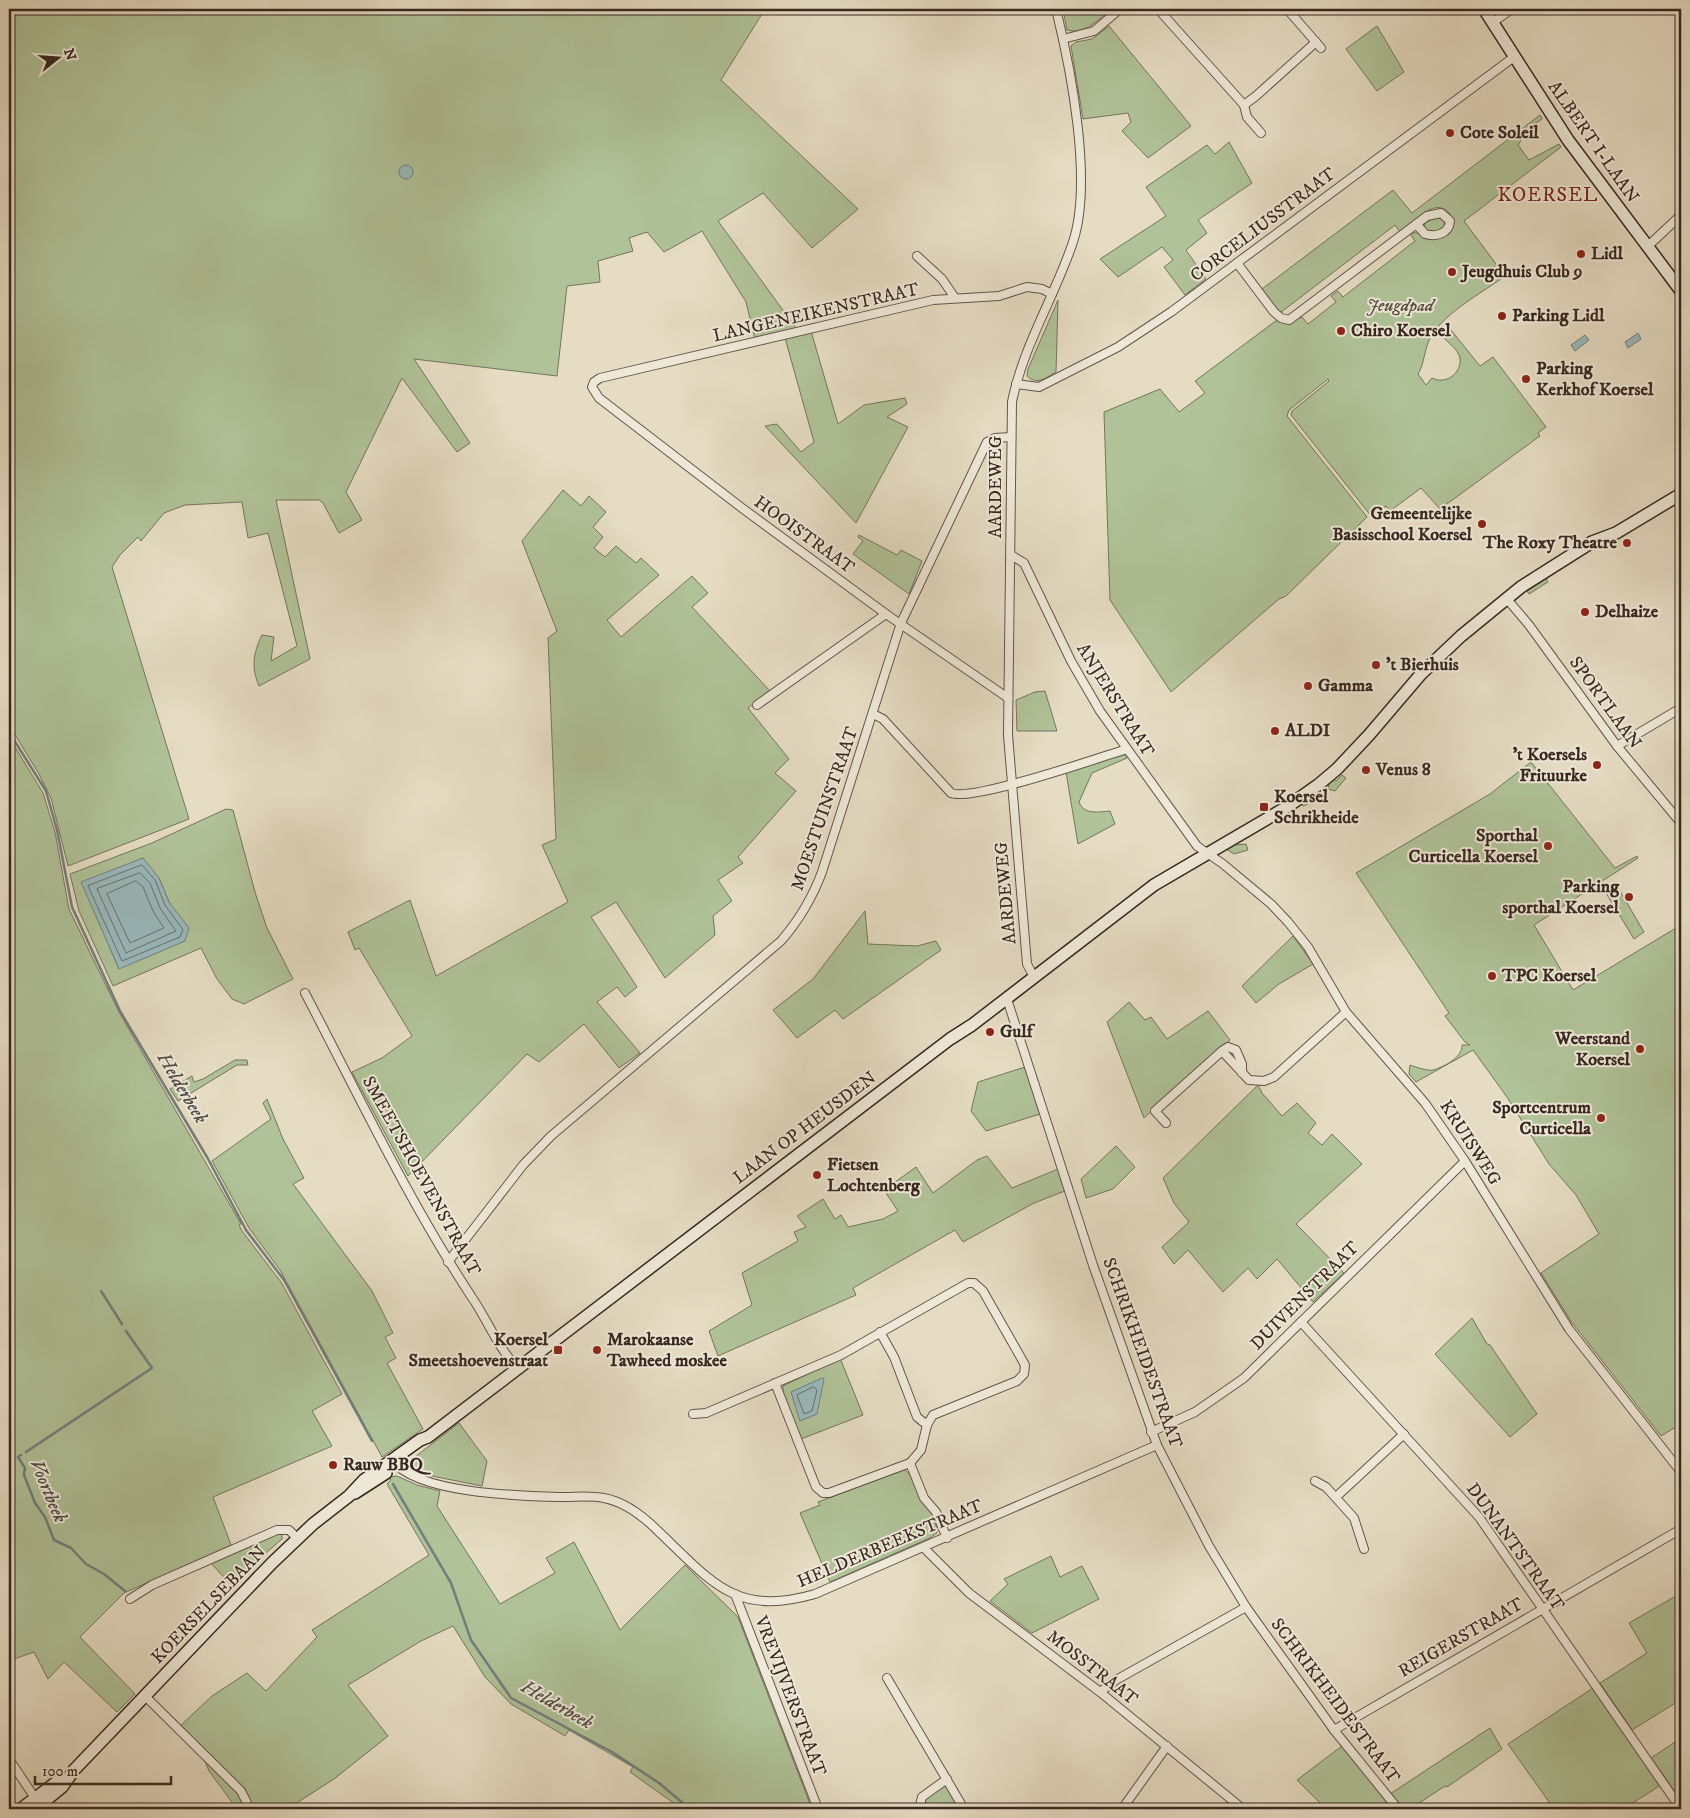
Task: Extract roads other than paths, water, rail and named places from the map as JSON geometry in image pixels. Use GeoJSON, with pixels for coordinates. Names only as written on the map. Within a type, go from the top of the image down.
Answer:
{"type":"FeatureCollection","features":[{"type":"Feature","properties":{"kind":"street","name":"AARDEWEG"},"geometry":{"type":"LineString","coordinates":[[1034,977],[1027,964],[1011,784],[1008,698],[1011,437],[1012,402],[1016,384],[1073,243],[1080,206],[1080,157],[1063,39],[1056,9]]}},
{"type":"Feature","properties":{"kind":"street"},"geometry":{"type":"LineString","coordinates":[[1063,39],[1094,31],[1120,9]]}},
{"type":"Feature","properties":{"kind":"street"},"geometry":{"type":"LineString","coordinates":[[1158,9],[1244,104],[1247,117],[1261,133]]}},
{"type":"Feature","properties":{"kind":"street"},"geometry":{"type":"LineString","coordinates":[[1244,104],[1319,45],[1287,9]]}},
{"type":"Feature","properties":{"kind":"street","name":"ALBERT I-LAAN"},"geometry":{"type":"LineString","coordinates":[[1484,9],[1568,140],[1681,291]]}},
{"type":"Feature","properties":{"kind":"street"},"geometry":{"type":"LineString","coordinates":[[1492,23],[1512,9]]}},
{"type":"Feature","properties":{"kind":"street","name":"CORCELIUSSTRAAT"},"geometry":{"type":"LineString","coordinates":[[1016,384],[1039,386],[1118,347],[1171,312],[1514,57]]}},
{"type":"Feature","properties":{"kind":"street"},"geometry":{"type":"LineString","coordinates":[[1647,247],[1681,215]]}},
{"type":"Feature","properties":{"kind":"street"},"geometry":{"type":"LineString","coordinates":[[1237,263],[1274,312],[1281,318],[1289,320],[1416,224]]}},
{"type":"Feature","properties":{"kind":"street"},"geometry":{"type":"LineString","coordinates":[[917,256],[942,279],[955,298]]}},
{"type":"Feature","properties":{"kind":"street","name":"LANGENEIKENSTRAAT"},"geometry":{"type":"LineString","coordinates":[[592,387],[594,382],[600,378],[739,347],[814,327],[933,300],[1000,296],[1026,287],[1042,289],[1052,294]]}},
{"type":"Feature","properties":{"kind":"street","name":"HOOISTRAAT"},"geometry":{"type":"LineString","coordinates":[[592,387],[599,398],[742,508],[886,614],[902,623],[1008,698]]}},
{"type":"Feature","properties":{"kind":"street","name":"MOESTUINSTRAAT"},"geometry":{"type":"LineString","coordinates":[[448,1262],[523,1165],[550,1136],[762,957],[800,920],[813,896],[822,872],[902,623],[987,442],[995,438],[1011,437]]}},
{"type":"Feature","properties":{"kind":"street","name":"LAAN OP HEUSDEN"},"geometry":{"type":"LineString","coordinates":[[394,1463],[422,1445],[428,1436],[950,1039],[1007,999],[1154,885],[1302,797],[1337,769],[1420,674],[1461,636],[1521,587],[1592,542],[1616,533],[1681,494]]}},
{"type":"Feature","properties":{"kind":"street","name":"ANJERSTRAAT"},"geometry":{"type":"LineString","coordinates":[[1011,555],[1024,564],[1046,612],[1080,677],[1127,749],[1197,846],[1207,854]]}},
{"type":"Feature","properties":{"kind":"street","name":"SPORTLAAN"},"geometry":{"type":"LineString","coordinates":[[1507,599],[1530,625],[1618,746],[1681,823]]}},
{"type":"Feature","properties":{"kind":"street"},"geometry":{"type":"LineString","coordinates":[[757,705],[886,614]]}},
{"type":"Feature","properties":{"kind":"street"},"geometry":{"type":"LineString","coordinates":[[1618,746],[1681,708]]}},
{"type":"Feature","properties":{"kind":"street"},"geometry":{"type":"LineString","coordinates":[[873,714],[883,719],[951,793],[958,796],[1011,784],[1127,749]]}},
{"type":"Feature","properties":{"kind":"street","name":"KRUISWEG"},"geometry":{"type":"LineString","coordinates":[[1207,854],[1271,904],[1308,947],[1346,1012],[1425,1103],[1465,1161],[1569,1329],[1681,1472]]}},
{"type":"Feature","properties":{"kind":"street","name":"SMEETSHOEVENSTRAAT"},"geometry":{"type":"LineString","coordinates":[[305,993],[448,1262],[488,1322],[508,1358],[518,1369]]}},
{"type":"Feature","properties":{"kind":"street","name":"SCHRIKHEIDESTRAAT"},"geometry":{"type":"LineString","coordinates":[[1007,999],[1093,1265],[1151,1432],[1209,1546],[1246,1607],[1334,1730],[1398,1809]]}},
{"type":"Feature","properties":{"kind":"street"},"geometry":{"type":"LineString","coordinates":[[1166,1123],[1155,1111],[1222,1051],[1249,1080],[1257,1082],[1274,1077],[1346,1012]]}},
{"type":"Feature","properties":{"kind":"street","name":"DUIVENSTRAAT"},"geometry":{"type":"LineString","coordinates":[[1151,1432],[1195,1412],[1225,1394],[1244,1378],[1465,1161]]}},
{"type":"Feature","properties":{"kind":"street"},"geometry":{"type":"LineString","coordinates":[[693,1414],[706,1413],[775,1383],[841,1355],[963,1285],[974,1283],[983,1291],[1022,1357],[1025,1370],[1021,1379],[933,1415],[927,1424],[921,1450],[910,1463],[835,1492],[820,1491],[816,1487],[775,1383]]}},
{"type":"Feature","properties":{"kind":"street","name":"DUNANTSTRAAT"},"geometry":{"type":"LineString","coordinates":[[1300,1322],[1479,1517],[1681,1809]]}},
{"type":"Feature","properties":{"kind":"street"},"geometry":{"type":"LineString","coordinates":[[880,1332],[894,1357],[917,1416],[927,1424]]}},
{"type":"Feature","properties":{"kind":"street"},"geometry":{"type":"LineString","coordinates":[[1336,1497],[1404,1434]]}},
{"type":"Feature","properties":{"kind":"street","name":"HELDERBEEKSTRAAT"},"geometry":{"type":"LineString","coordinates":[[394,1463],[411,1477],[441,1485],[480,1492],[604,1498],[628,1507],[649,1522],[709,1579],[735,1594],[763,1602],[791,1601],[815,1594],[947,1538],[1157,1444]]}},
{"type":"Feature","properties":{"kind":"street","name":"KOERSELSEBAAN"},"geometry":{"type":"LineString","coordinates":[[21,1809],[37,1804],[62,1787],[74,1770],[298,1539],[349,1496],[368,1487],[394,1463]]}},
{"type":"Feature","properties":{"kind":"street"},"geometry":{"type":"LineString","coordinates":[[910,1463],[924,1498],[936,1512],[947,1538]]}},
{"type":"Feature","properties":{"kind":"street"},"geometry":{"type":"LineString","coordinates":[[1314,1481],[1326,1487],[1357,1522],[1364,1549]]}},
{"type":"Feature","properties":{"kind":"street","name":"REIGERSTRAAT"},"geometry":{"type":"LineString","coordinates":[[1334,1730],[1681,1529]]}},
{"type":"Feature","properties":{"kind":"street","name":"KOERSELSEBAAN"},"geometry":{"type":"LineString","coordinates":[[130,1599],[152,1585],[277,1530],[289,1530],[298,1539]]}},
{"type":"Feature","properties":{"kind":"street","name":"MOSSTRAAT"},"geometry":{"type":"LineString","coordinates":[[924,1548],[969,1593],[1100,1692],[1244,1809]]}},
{"type":"Feature","properties":{"kind":"street","name":"VREVIJVERSTRAAT"},"geometry":{"type":"LineString","coordinates":[[735,1594],[818,1809]]}},
{"type":"Feature","properties":{"kind":"street"},"geometry":{"type":"LineString","coordinates":[[1100,1692],[1116,1680],[1246,1607]]}},
{"type":"Feature","properties":{"kind":"street"},"geometry":{"type":"LineString","coordinates":[[887,1678],[964,1809]]}},
{"type":"Feature","properties":{"kind":"street"},"geometry":{"type":"LineString","coordinates":[[145,1696],[240,1791],[250,1809]]}},
{"type":"Feature","properties":{"kind":"street"},"geometry":{"type":"LineString","coordinates":[[1122,1809],[1166,1746]]}},
{"type":"Feature","properties":{"kind":"street"},"geometry":{"type":"LineString","coordinates":[[9,1760],[37,1804]]}},
{"type":"Feature","properties":{"kind":"street"},"geometry":{"type":"LineString","coordinates":[[919,1809],[922,1797],[947,1779]]}},
{"type":"Feature","properties":{"kind":"water"},"geometry":{"type":"Polygon","coordinates":[[[403,165],[409,165],[413,172],[409,179],[403,179],[399,175],[399,169],[403,165]]]}},
{"type":"Feature","properties":{"kind":"water"},"geometry":{"type":"Polygon","coordinates":[[[1638,333],[1641,339],[1628,348],[1625,342],[1638,333]]]}},
{"type":"Feature","properties":{"kind":"water"},"geometry":{"type":"Polygon","coordinates":[[[1585,335],[1589,340],[1575,351],[1571,345],[1585,335]]]}},
{"type":"Feature","properties":{"kind":"water"},"geometry":{"type":"Polygon","coordinates":[[[143,858],[159,878],[169,902],[189,928],[185,941],[119,969],[81,882],[143,858]]]}},
{"type":"Feature","properties":{"kind":"water"},"geometry":{"type":"Polygon","coordinates":[[[822,1378],[824,1379],[817,1414],[800,1421],[791,1392],[822,1378]]]}},
{"type":"Feature","properties":{"kind":"waterway","name":"Helderbeek"},"geometry":{"type":"LineString","coordinates":[[9,732],[46,791],[57,830],[72,907],[120,1011],[207,1157],[246,1230],[284,1280],[372,1441]]}},
{"type":"Feature","properties":{"kind":"waterway","name":"Voortbeek"},"geometry":{"type":"LineString","coordinates":[[101,1291],[122,1324]]}},
{"type":"Feature","properties":{"kind":"waterway"},"geometry":{"type":"LineString","coordinates":[[26,1452],[152,1368],[126,1331]]}},
{"type":"Feature","properties":{"kind":"waterway","name":"Voortbeek"},"geometry":{"type":"LineString","coordinates":[[21,1455],[18,1457],[25,1468],[24,1475],[35,1503],[45,1517],[54,1540],[71,1548],[86,1564],[104,1574],[125,1591]]}},
{"type":"Feature","properties":{"kind":"waterway","name":"Helderbeek"},"geometry":{"type":"LineString","coordinates":[[393,1484],[451,1583],[471,1640],[511,1698],[612,1752],[659,1783],[690,1809]]}},
{"type":"Feature","properties":{"kind":"place","name":"Cote Soleil"},"geometry":{"type":"Point","coordinates":[1450,133]}},
{"type":"Feature","properties":{"kind":"place","name":"Lidl"},"geometry":{"type":"Point","coordinates":[1581,254]}},
{"type":"Feature","properties":{"kind":"place","name":"Jeugdhuis Club 9"},"geometry":{"type":"Point","coordinates":[1452,272]}},
{"type":"Feature","properties":{"kind":"place","name":"Parking Lidl"},"geometry":{"type":"Point","coordinates":[1502,316]}},
{"type":"Feature","properties":{"kind":"place","name":"Chiro Koersel"},"geometry":{"type":"Point","coordinates":[1341,331]}},
{"type":"Feature","properties":{"kind":"place","name":"Parking Kerkhof Koersel"},"geometry":{"type":"Point","coordinates":[1526,379]}},
{"type":"Feature","properties":{"kind":"place","name":"Gemeentelijke Basisschool Koersel"},"geometry":{"type":"Point","coordinates":[1482,524]}},
{"type":"Feature","properties":{"kind":"place","name":"The Roxy Theatre"},"geometry":{"type":"Point","coordinates":[1627,543]}},
{"type":"Feature","properties":{"kind":"place","name":"Delhaize"},"geometry":{"type":"Point","coordinates":[1585,612]}},
{"type":"Feature","properties":{"kind":"place","name":"'t Bierhuis"},"geometry":{"type":"Point","coordinates":[1376,665]}},
{"type":"Feature","properties":{"kind":"place","name":"Gamma"},"geometry":{"type":"Point","coordinates":[1308,686]}},
{"type":"Feature","properties":{"kind":"place","name":"ALDI"},"geometry":{"type":"Point","coordinates":[1275,731]}},
{"type":"Feature","properties":{"kind":"place","name":"'t Koersels Frituurke"},"geometry":{"type":"Point","coordinates":[1597,765]}},
{"type":"Feature","properties":{"kind":"place","name":"Venus 8"},"geometry":{"type":"Point","coordinates":[1366,770]}},
{"type":"Feature","properties":{"kind":"place","name":"Koersel Schrikheide"},"geometry":{"type":"Point","coordinates":[1264,807]}},
{"type":"Feature","properties":{"kind":"place","name":"Sporthal Curticella Koersel"},"geometry":{"type":"Point","coordinates":[1548,846]}},
{"type":"Feature","properties":{"kind":"place","name":"Parking sporthal Koersel"},"geometry":{"type":"Point","coordinates":[1629,897]}},
{"type":"Feature","properties":{"kind":"place","name":"TPC Koersel"},"geometry":{"type":"Point","coordinates":[1492,976]}},
{"type":"Feature","properties":{"kind":"place","name":"Gulf"},"geometry":{"type":"Point","coordinates":[990,1032]}},
{"type":"Feature","properties":{"kind":"place","name":"Weerstand Koersel"},"geometry":{"type":"Point","coordinates":[1640,1049]}},
{"type":"Feature","properties":{"kind":"place","name":"Sportcentrum Curticella"},"geometry":{"type":"Point","coordinates":[1601,1118]}},
{"type":"Feature","properties":{"kind":"place","name":"Fietsen Lochtenberg"},"geometry":{"type":"Point","coordinates":[817,1175]}},
{"type":"Feature","properties":{"kind":"place","name":"Koersel Smeetshoevenstraat"},"geometry":{"type":"Point","coordinates":[558,1350]}},
{"type":"Feature","properties":{"kind":"place","name":"Marokaanse Tawheed moskee"},"geometry":{"type":"Point","coordinates":[597,1350]}},
{"type":"Feature","properties":{"kind":"place","name":"Rauw BBQ"},"geometry":{"type":"Point","coordinates":[333,1465]}},
{"type":"Feature","properties":{"kind":"district","name":"KOERSEL"},"geometry":{"type":"Point","coordinates":[1548,195]}},
{"type":"Feature","properties":{"kind":"park label","name":"Jeugdpad"},"geometry":{"type":"Point","coordinates":[1400,306]}}]}
